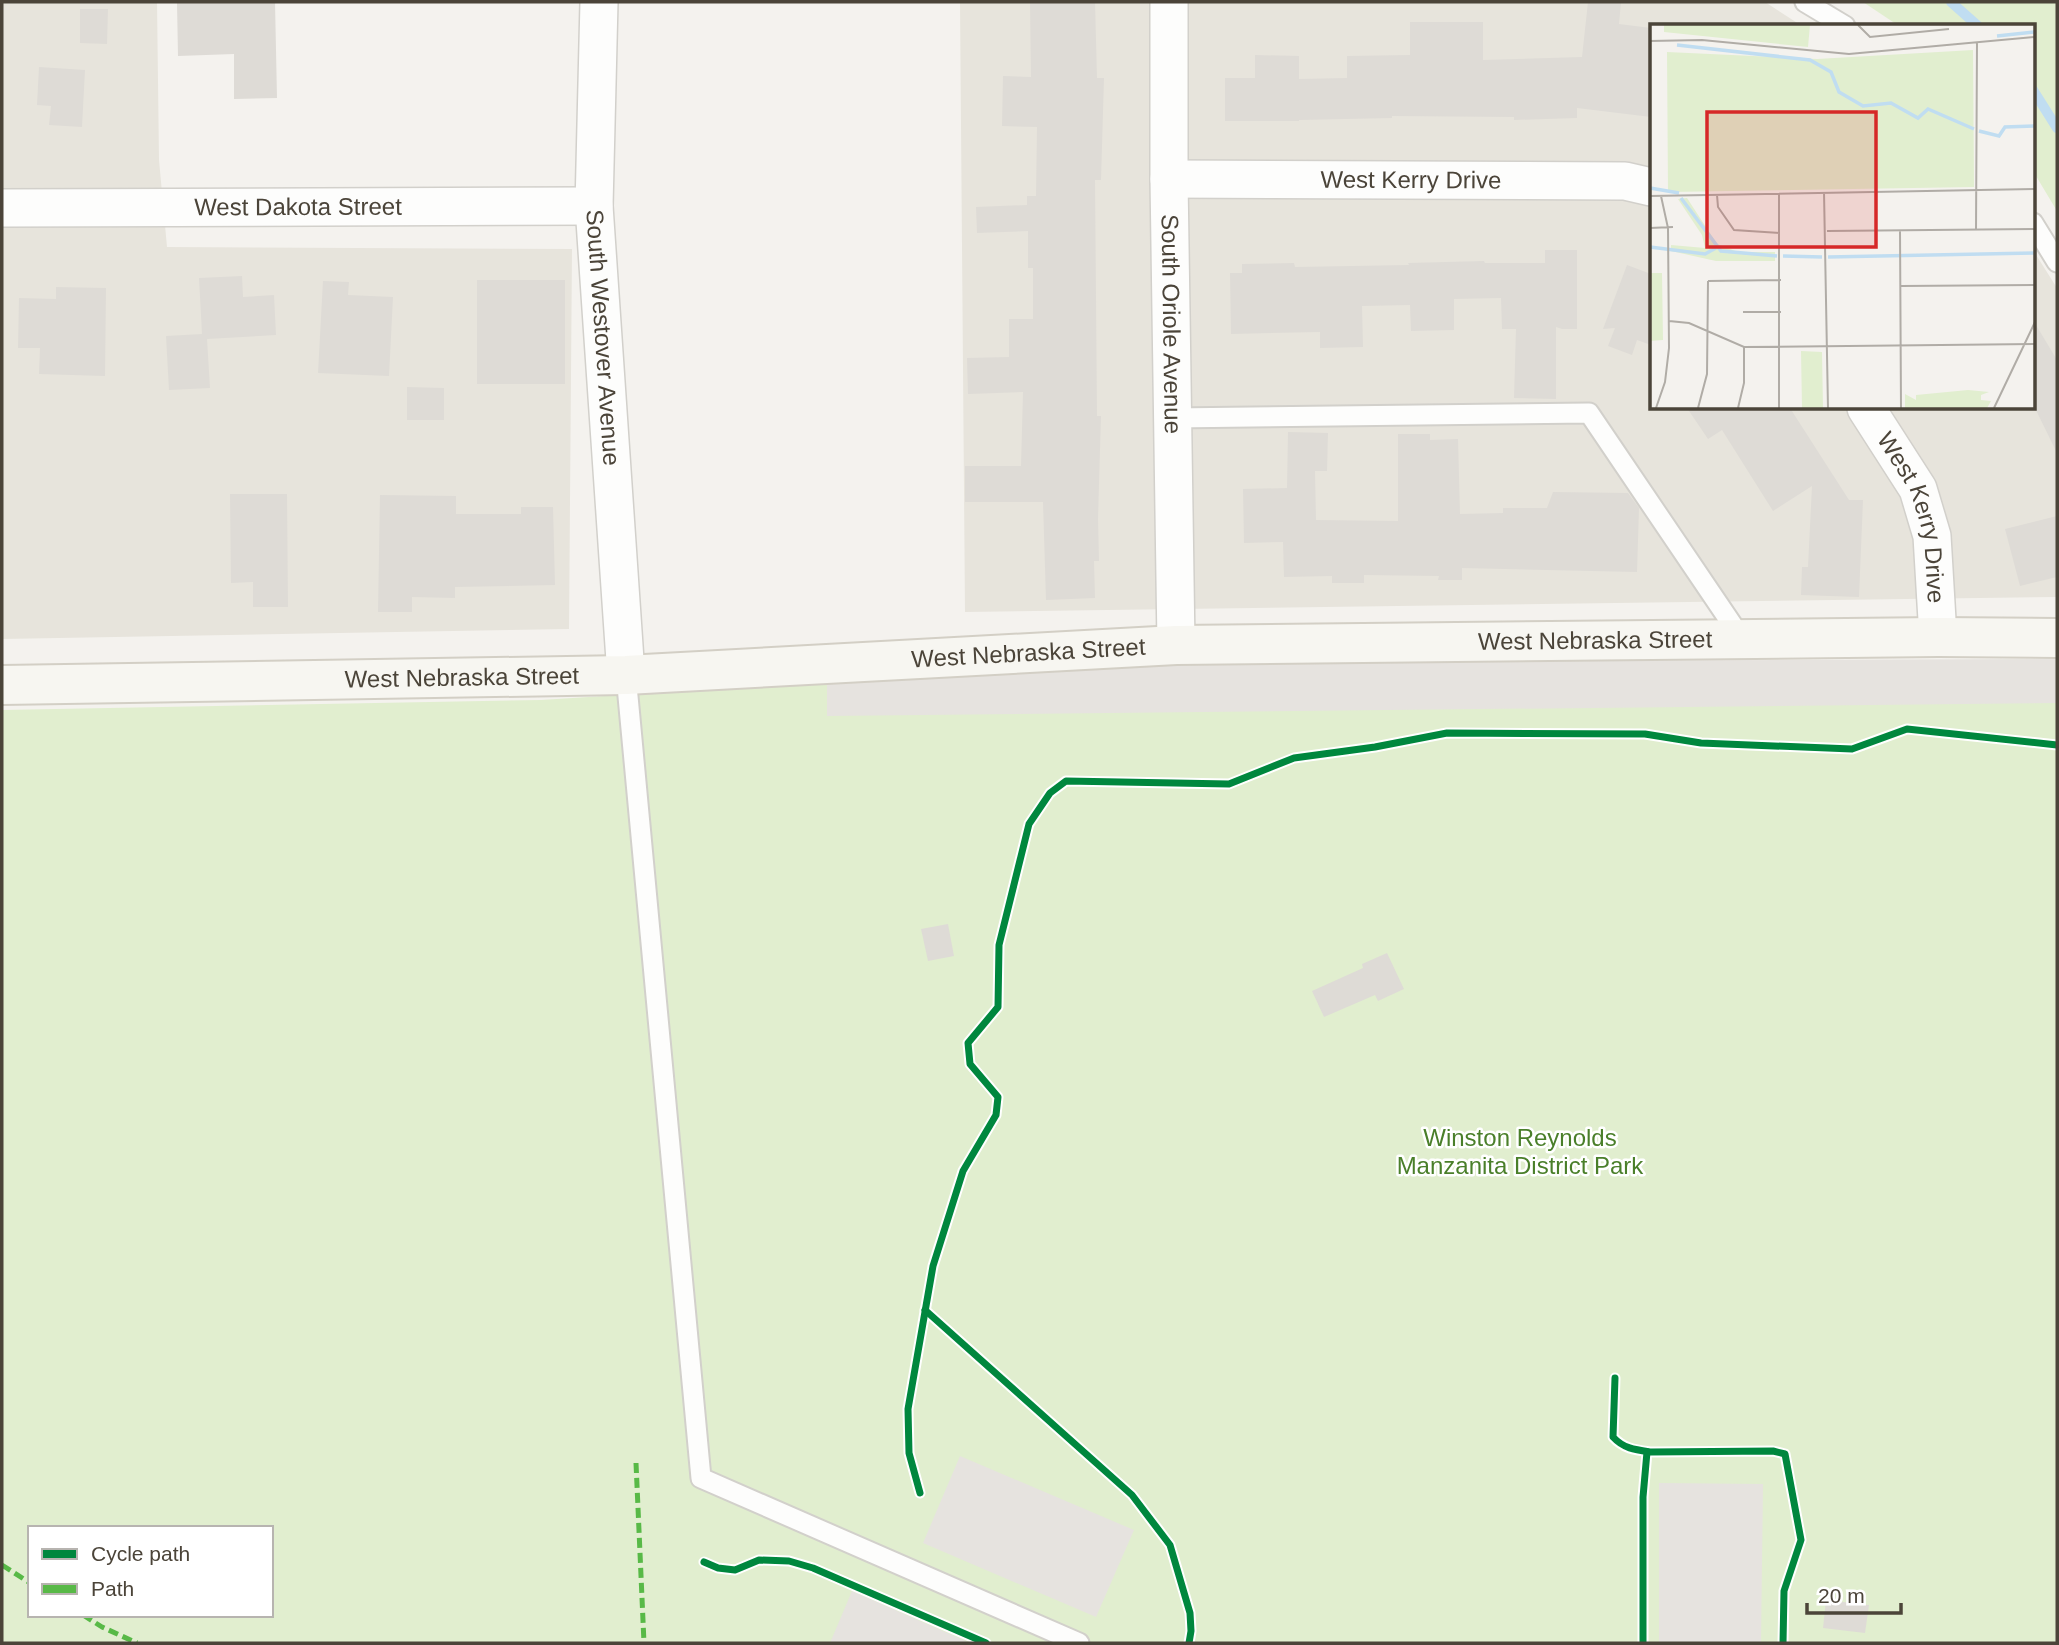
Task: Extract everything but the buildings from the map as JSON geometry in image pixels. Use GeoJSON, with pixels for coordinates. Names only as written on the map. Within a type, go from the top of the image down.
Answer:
{"type":"FeatureCollection","features":[{"type":"Feature","properties":{"kind":"street","name":"South Westover Avenue"},"geometry":{"type":"LineString","coordinates":[[599,2],[594,206],[626,675]]}},
{"type":"Feature","properties":{"kind":"street","name":"South Oriole Avenue"},"geometry":{"type":"LineString","coordinates":[[1169,2],[1168,179],[1176,645]]}},
{"type":"Feature","properties":{"kind":"street","name":"West Kerry Drive"},"geometry":{"type":"LineString","coordinates":[[1168,179],[1625,181],[1650,187]]}},
{"type":"Feature","properties":{"kind":"street","name":"West Dakota Street"},"geometry":{"type":"LineString","coordinates":[[2,208],[594,206]]}},
{"type":"Feature","properties":{"kind":"street","name":"West Kerry Drive"},"geometry":{"type":"LineString","coordinates":[[1867,410],[1918,489],[1932,537],[1938,637]]}},
{"type":"Feature","properties":{"kind":"street","name":"West Nebraska Street"},"geometry":{"type":"LineString","coordinates":[[2,685],[626,675],[1176,645],[2057,638]]}},
{"type":"Feature","properties":{"kind":"lane"},"geometry":{"type":"LineString","coordinates":[[1805,2],[1842,24]]}},
{"type":"Feature","properties":{"kind":"lane"},"geometry":{"type":"LineString","coordinates":[[2035,226],[2057,262]]}},
{"type":"Feature","properties":{"kind":"lane"},"geometry":{"type":"LineString","coordinates":[[1172,418],[1589,413],[1742,639]]}},
{"type":"Feature","properties":{"kind":"lane"},"geometry":{"type":"LineString","coordinates":[[626,675],[701,1478],[1079,1643]]}},
{"type":"Feature","properties":{"kind":"shaded area"},"geometry":{"type":"Polygon","coordinates":[[[2,2],[157,2],[159,160],[167,247],[572,249],[569,629],[2,639],[2,2]]]}},
{"type":"Feature","properties":{"kind":"shaded area"},"geometry":{"type":"Polygon","coordinates":[[[960,2],[1765,2],[1799,24],[1650,24],[1650,410],[2035,410],[2035,253],[2057,288],[2057,597],[965,612],[960,2]]]}},
{"type":"Feature","properties":{"kind":"shaded area"},"geometry":{"type":"Polygon","coordinates":[[[2057,659],[2057,703],[827,716],[827,675],[1171,662],[2057,659]]]}},
{"type":"Feature","properties":{"kind":"shaded area"},"geometry":{"type":"Polygon","coordinates":[[[960,1456],[1134,1530],[1096,1617],[923,1543],[960,1456]]]}},
{"type":"Feature","properties":{"kind":"shaded area"},"geometry":{"type":"Polygon","coordinates":[[[1659,1483],[1763,1484],[1761,1643],[1659,1643],[1659,1483]]]}},
{"type":"Feature","properties":{"kind":"shaded area"},"geometry":{"type":"Polygon","coordinates":[[[852,1591],[970,1643],[830,1643],[852,1591]]]}},
{"type":"Feature","properties":{"kind":"green space"},"geometry":{"type":"Polygon","coordinates":[[[1863,2],[2057,2],[2057,211],[2035,174],[2035,24],[1896,24],[1863,2]]]}},
{"type":"Feature","properties":{"kind":"green space","name":"Winston Reynolds Manzanita District Park"},"geometry":{"type":"Polygon","coordinates":[[[2057,659],[2057,1643],[2,1643],[2,710],[541,700],[683,691],[827,675],[2057,659]]]}},
{"type":"Feature","properties":{"kind":"waterway"},"geometry":{"type":"LineString","coordinates":[[1951,2],[1976,24]]}},
{"type":"Feature","properties":{"kind":"waterway"},"geometry":{"type":"LineString","coordinates":[[2035,93],[2057,128]]}},
{"type":"Feature","properties":{"kind":"marked path"},"geometry":{"type":"LineString","coordinates":[[636,1463],[644,1643]]}},
{"type":"Feature","properties":{"kind":"marked path"},"geometry":{"type":"LineString","coordinates":[[2,1565],[28,1582]]}},
{"type":"Feature","properties":{"kind":"marked path"},"geometry":{"type":"LineString","coordinates":[[86,1617],[137,1643]]}},
{"type":"Feature","properties":{"kind":"cycle path"},"geometry":{"type":"LineString","coordinates":[[920,1493],[909,1453],[908,1409],[933,1266],[963,1171],[996,1115],[998,1097],[970,1064],[968,1043],[998,1007],[999,945],[1029,824],[1050,793],[1066,781],[1229,784],[1294,758],[1375,747],[1447,733],[1645,734],[1701,743],[1852,749],[1907,729],[2057,745]]}},
{"type":"Feature","properties":{"kind":"cycle path"},"geometry":{"type":"LineString","coordinates":[[925,1310],[1132,1495],[1170,1545],[1190,1613],[1189,1643]]}},
{"type":"Feature","properties":{"kind":"cycle path"},"geometry":{"type":"LineString","coordinates":[[1615,1378],[1613,1437],[1626,1446],[1651,1452],[1773,1451],[1785,1454],[1801,1540],[1784,1591],[1783,1643]]}},
{"type":"Feature","properties":{"kind":"cycle path"},"geometry":{"type":"LineString","coordinates":[[1643,1643],[1643,1497],[1647,1452]]}},
{"type":"Feature","properties":{"kind":"cycle path"},"geometry":{"type":"LineString","coordinates":[[704,1562],[718,1568],[735,1570],[759,1560],[789,1561],[813,1568],[986,1643]]}}]}
